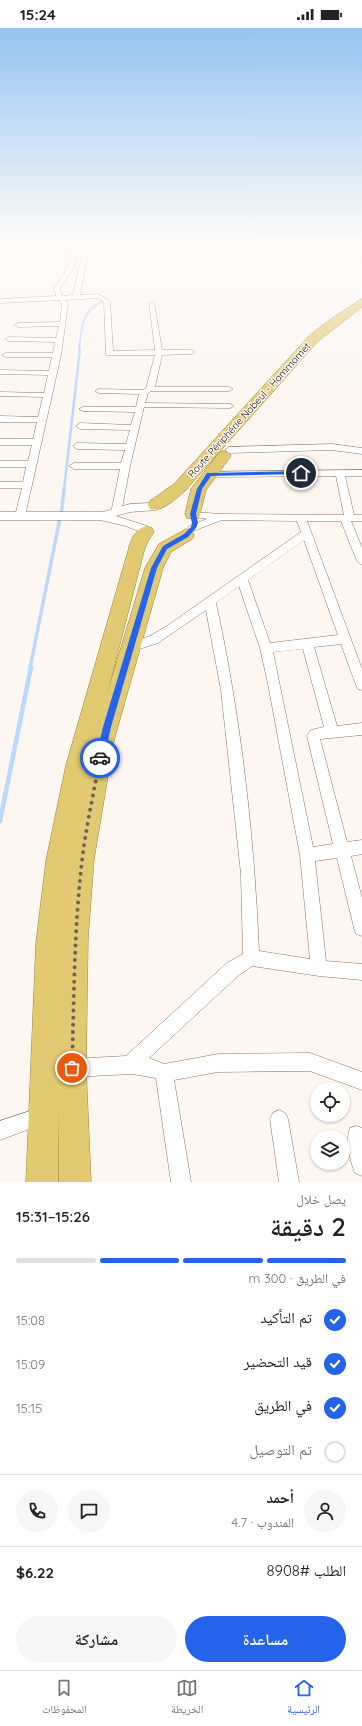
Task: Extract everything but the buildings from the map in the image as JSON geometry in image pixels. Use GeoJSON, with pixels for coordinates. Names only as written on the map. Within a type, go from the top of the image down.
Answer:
{"type":"FeatureCollection","features":[{"type":"Feature","properties":{"kind":"highway","name":"Route Périphérie Nabeul - Hammamet"},"geometry":{"type":"LineString","coordinates":[[154,506],[179,488],[313,339],[332,322],[362,302]]}},
{"type":"Feature","properties":{"kind":"highway","name":"Route Périphérie Nabeul - Hammamet"},"geometry":{"type":"LineString","coordinates":[[191,526],[199,489],[209,474],[323,339],[362,311]]}},
{"type":"Feature","properties":{"kind":"highway"},"geometry":{"type":"LineString","coordinates":[[173,503],[181,505],[191,526],[170,540],[152,537],[141,523],[142,517],[154,506],[173,503]]}},
{"type":"Feature","properties":{"kind":"highway"},"geometry":{"type":"LineString","coordinates":[[75,1182],[72,1068],[75,938],[82,859],[103,740],[154,568],[165,548],[191,526]]}},
{"type":"Feature","properties":{"kind":"highway"},"geometry":{"type":"LineString","coordinates":[[42,1182],[42,1116],[50,943],[58,861],[77,765],[134,558],[140,539],[145,530]]}},
{"type":"Feature","properties":{"kind":"street"},"geometry":{"type":"LineString","coordinates":[[20,516],[30,464],[48,395],[63,324],[65,304],[58,293]]}},
{"type":"Feature","properties":{"kind":"street"},"geometry":{"type":"LineString","coordinates":[[0,301],[98,296],[107,301],[108,352],[192,352]]}},
{"type":"Feature","properties":{"kind":"street"},"geometry":{"type":"LineString","coordinates":[[116,513],[125,466],[140,408],[159,353],[152,303]]}},
{"type":"Feature","properties":{"kind":"street"},"geometry":{"type":"LineString","coordinates":[[18,325],[63,324]]}},
{"type":"Feature","properties":{"kind":"street"},"geometry":{"type":"LineString","coordinates":[[8,339],[60,340]]}},
{"type":"Feature","properties":{"kind":"street"},"geometry":{"type":"LineString","coordinates":[[6,355],[56,355]]}},
{"type":"Feature","properties":{"kind":"street"},"geometry":{"type":"LineString","coordinates":[[0,372],[52,373]]}},
{"type":"Feature","properties":{"kind":"street"},"geometry":{"type":"LineString","coordinates":[[99,391],[230,389]]}},
{"type":"Feature","properties":{"kind":"street"},"geometry":{"type":"LineString","coordinates":[[0,394],[48,395]]}},
{"type":"Feature","properties":{"kind":"street"},"geometry":{"type":"LineString","coordinates":[[83,409],[230,406]]}},
{"type":"Feature","properties":{"kind":"street"},"geometry":{"type":"LineString","coordinates":[[0,419],[41,420]]}},
{"type":"Feature","properties":{"kind":"street"},"geometry":{"type":"LineString","coordinates":[[80,426],[135,428]]}},
{"type":"Feature","properties":{"kind":"street"},"geometry":{"type":"LineString","coordinates":[[0,442],[36,442]]}},
{"type":"Feature","properties":{"kind":"street"},"geometry":{"type":"LineString","coordinates":[[77,446],[130,447]]}},
{"type":"Feature","properties":{"kind":"street"},"geometry":{"type":"LineString","coordinates":[[229,450],[332,447],[348,451],[362,451]]}},
{"type":"Feature","properties":{"kind":"street"},"geometry":{"type":"LineString","coordinates":[[0,464],[30,464]]}},
{"type":"Feature","properties":{"kind":"street"},"geometry":{"type":"LineString","coordinates":[[74,466],[125,466]]}},
{"type":"Feature","properties":{"kind":"street"},"geometry":{"type":"LineString","coordinates":[[340,473],[348,518],[362,561]]}},
{"type":"Feature","properties":{"kind":"street"},"geometry":{"type":"LineString","coordinates":[[209,474],[362,473]]}},
{"type":"Feature","properties":{"kind":"street"},"geometry":{"type":"LineString","coordinates":[[0,485],[26,485]]}},
{"type":"Feature","properties":{"kind":"street"},"geometry":{"type":"LineString","coordinates":[[0,516],[103,516],[130,508],[154,506]]}},
{"type":"Feature","properties":{"kind":"street"},"geometry":{"type":"LineString","coordinates":[[103,516],[129,523],[145,530]]}},
{"type":"Feature","properties":{"kind":"street"},"geometry":{"type":"LineString","coordinates":[[191,526],[222,517],[362,518]]}},
{"type":"Feature","properties":{"kind":"street"},"geometry":{"type":"LineString","coordinates":[[191,526],[222,517]]}},
{"type":"Feature","properties":{"kind":"street"},"geometry":{"type":"LineString","coordinates":[[301,518],[362,682]]}},
{"type":"Feature","properties":{"kind":"street"},"geometry":{"type":"LineString","coordinates":[[130,647],[154,640],[306,533]]}},
{"type":"Feature","properties":{"kind":"street"},"geometry":{"type":"LineString","coordinates":[[242,578],[266,648],[308,855],[319,968]]}},
{"type":"Feature","properties":{"kind":"street"},"geometry":{"type":"LineString","coordinates":[[210,601],[222,657],[227,690],[248,874],[251,958]]}},
{"type":"Feature","properties":{"kind":"street"},"geometry":{"type":"LineString","coordinates":[[266,648],[346,639]]}},
{"type":"Feature","properties":{"kind":"street"},"geometry":{"type":"LineString","coordinates":[[307,643],[332,732]]}},
{"type":"Feature","properties":{"kind":"street"},"geometry":{"type":"LineString","coordinates":[[362,729],[316,734],[313,736],[362,928]]}},
{"type":"Feature","properties":{"kind":"street"},"geometry":{"type":"LineString","coordinates":[[308,855],[362,847]]}},
{"type":"Feature","properties":{"kind":"street"},"geometry":{"type":"LineString","coordinates":[[130,1064],[233,969],[251,958],[319,968],[362,972]]}},
{"type":"Feature","properties":{"kind":"street"},"geometry":{"type":"LineString","coordinates":[[164,1074],[218,1063],[310,1062],[362,1081]]}},
{"type":"Feature","properties":{"kind":"street"},"geometry":{"type":"LineString","coordinates":[[72,1068],[130,1064],[159,1070],[164,1074],[181,1182]]}},
{"type":"Feature","properties":{"kind":"street"},"geometry":{"type":"LineString","coordinates":[[0,1132],[3,1129],[42,1116]]}},
{"type":"Feature","properties":{"kind":"street"},"geometry":{"type":"LineString","coordinates":[[279,1119],[288,1182]]}},
{"type":"Feature","properties":{"kind":"street"},"geometry":{"type":"LineString","coordinates":[[357,1135],[362,1166]]}},
{"type":"Feature","properties":{"kind":"waterway"},"geometry":{"type":"LineString","coordinates":[[79,350],[83,322],[89,311],[101,302]]}},
{"type":"Feature","properties":{"kind":"waterway"},"geometry":{"type":"LineString","coordinates":[[64,490],[80,349]]}},
{"type":"Feature","properties":{"kind":"waterway"},"geometry":{"type":"LineString","coordinates":[[30,668],[62,508],[64,489]]}},
{"type":"Feature","properties":{"kind":"waterway"},"geometry":{"type":"LineString","coordinates":[[0,821],[31,667]]}},
{"type":"Feature","properties":{"kind":"way so far"},"geometry":{"type":"LineString","coordinates":[[72,1068],[75,938],[82,859],[100,758]]}},
{"type":"Feature","properties":{"kind":"route"},"geometry":{"type":"LineString","coordinates":[[100,758],[103,740],[154,568],[165,548],[186,535],[193,528],[195,523],[193,514],[199,489],[209,474],[301,473]]}}]}
